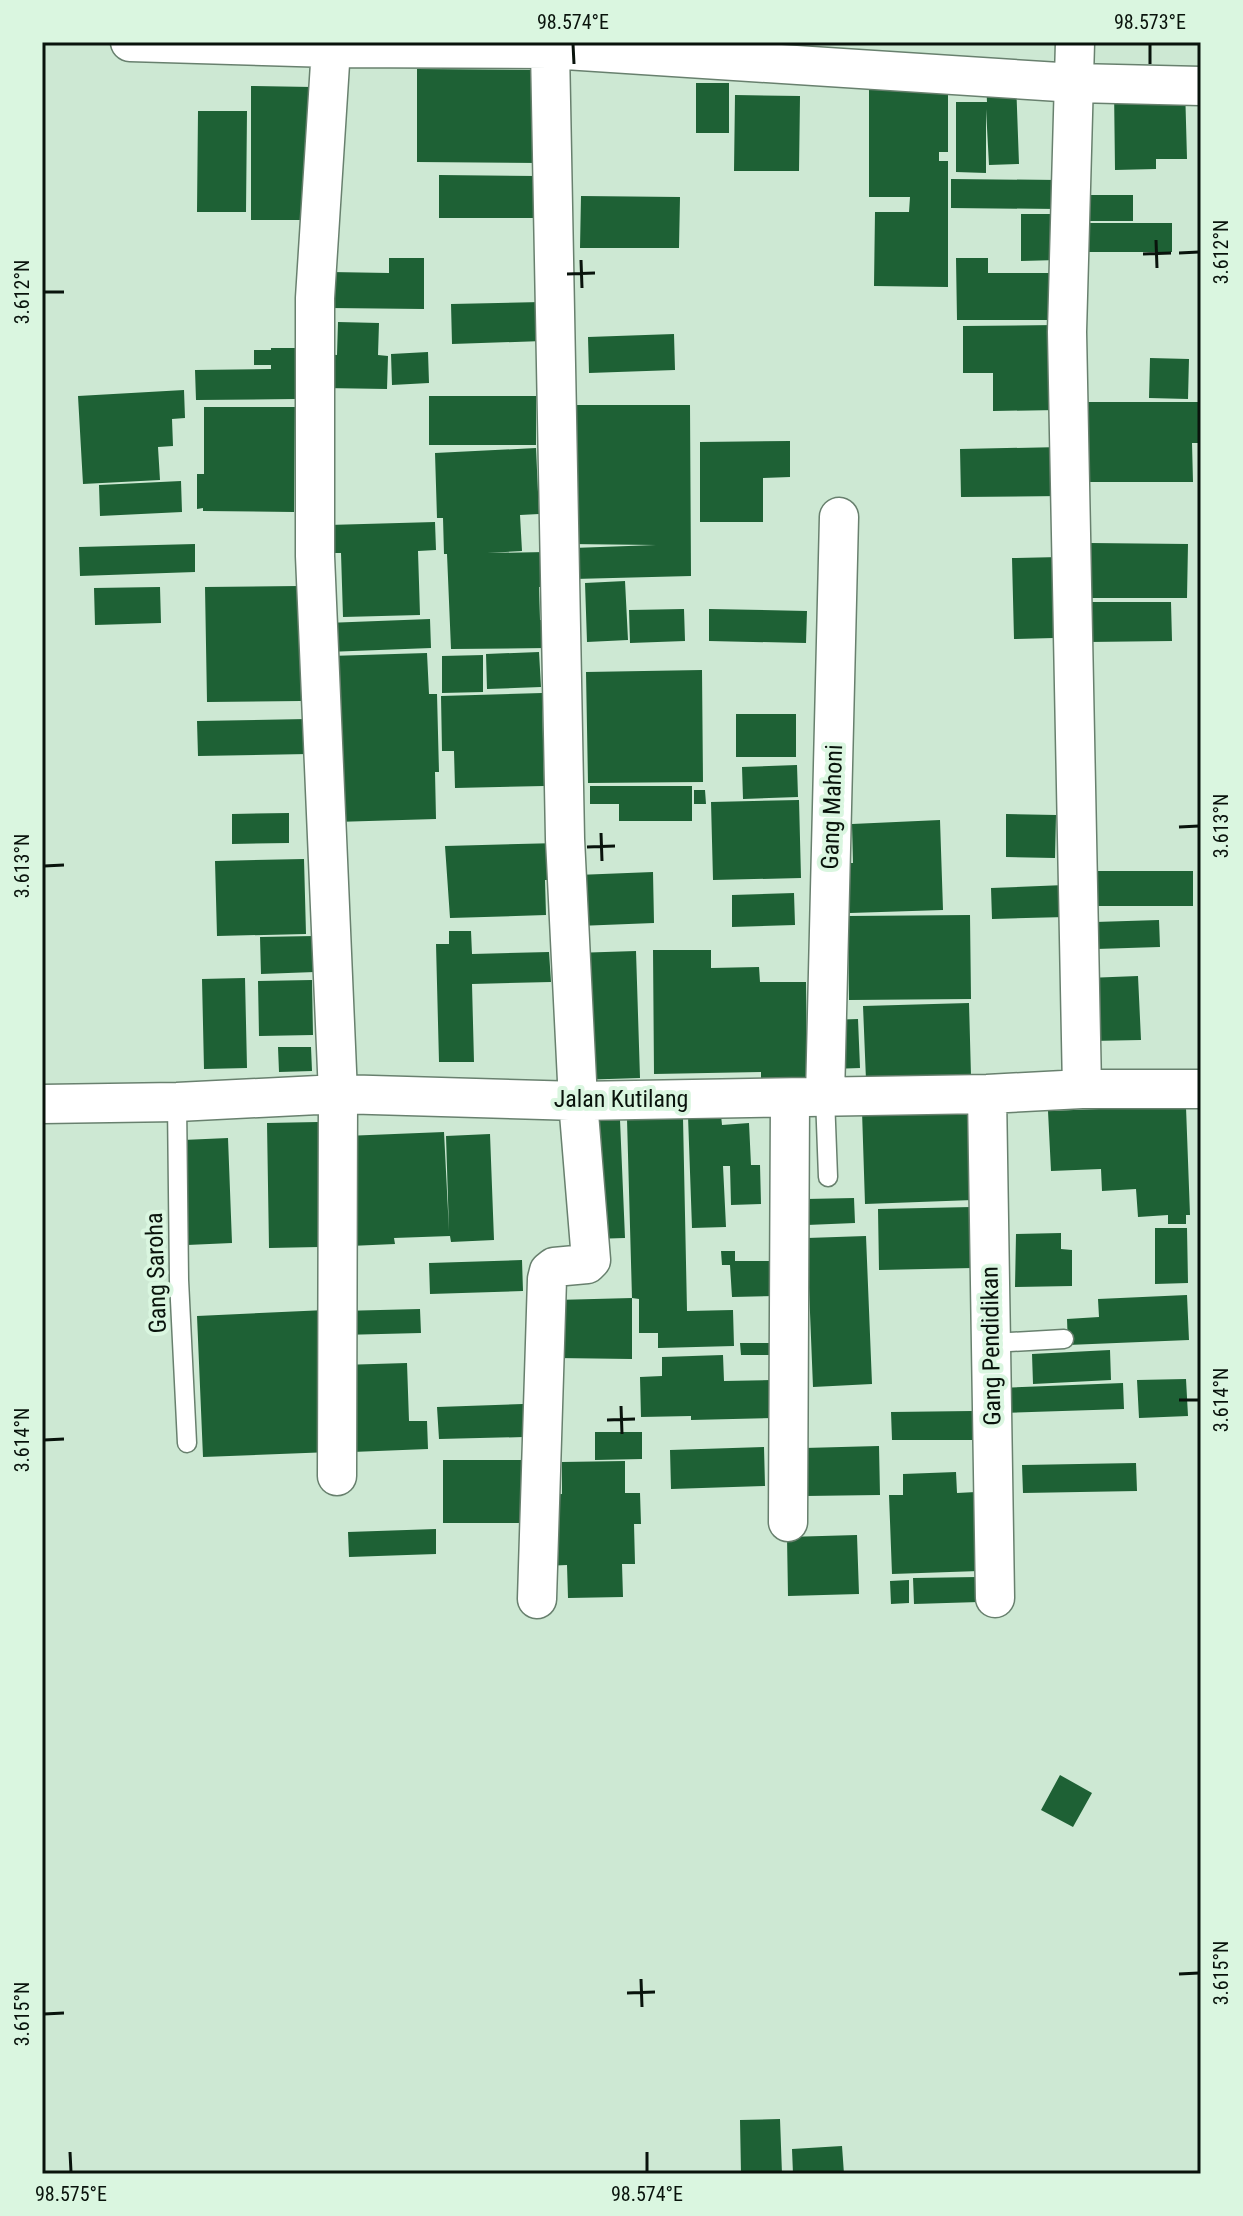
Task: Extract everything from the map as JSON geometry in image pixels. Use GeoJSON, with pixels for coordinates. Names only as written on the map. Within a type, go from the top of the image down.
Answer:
{"type":"FeatureCollection","features":[{"type":"Feature","properties":{"kind":"street"},"geometry":{"type":"LineString","coordinates":[[130,42],[331,48],[550,49],[1075,83],[1201,86]]}},
{"type":"Feature","properties":{"kind":"street"},"geometry":{"type":"LineString","coordinates":[[1075,42],[1067,332],[1082,1089]]}},
{"type":"Feature","properties":{"kind":"street"},"geometry":{"type":"LineString","coordinates":[[331,48],[315,298],[315,556],[338,1094],[337,1476]]}},
{"type":"Feature","properties":{"kind":"street"},"geometry":{"type":"LineString","coordinates":[[537,1599],[547,1279],[554,1267],[587,1264],[591,1260],[578,1101],[565,839],[550,49]]}},
{"type":"Feature","properties":{"kind":"street","name":"Gang Mahoni"},"geometry":{"type":"LineString","coordinates":[[788,1522],[839,517]]}},
{"type":"Feature","properties":{"kind":"street","name":"Jalan Kutilang"},"geometry":{"type":"LineString","coordinates":[[42,1104],[177,1102],[338,1094],[578,1101],[1201,1089]]}},
{"type":"Feature","properties":{"kind":"street","name":"Gang Pendidikan"},"geometry":{"type":"LineString","coordinates":[[987,1094],[995,1598]]}},
{"type":"Feature","properties":{"kind":"lane"},"geometry":{"type":"LineString","coordinates":[[808,1097],[828,1177]]}},
{"type":"Feature","properties":{"kind":"lane","name":"Gang Saroha"},"geometry":{"type":"LineString","coordinates":[[177,1102],[179,1280],[187,1443]]}},
{"type":"Feature","properties":{"kind":"lane"},"geometry":{"type":"LineString","coordinates":[[992,1343],[1064,1339]]}},
{"type":"Feature","properties":{"kind":"building"},"geometry":{"type":"Polygon","coordinates":[[[417,69],[539,70],[539,163],[417,162],[417,69]]]}},
{"type":"Feature","properties":{"kind":"building"},"geometry":{"type":"Polygon","coordinates":[[[869,81],[948,88],[948,152],[939,152],[939,161],[948,161],[948,287],[874,286],[875,212],[909,212],[910,197],[869,197],[869,81]]]}},
{"type":"Feature","properties":{"kind":"building"},"geometry":{"type":"Polygon","coordinates":[[[1016,81],[1019,164],[989,165],[986,109],[986,173],[956,172],[956,102],[987,102],[986,82],[1016,81]]]}},
{"type":"Feature","properties":{"kind":"building"},"geometry":{"type":"Polygon","coordinates":[[[696,83],[729,83],[729,133],[696,133],[696,83]]]}},
{"type":"Feature","properties":{"kind":"building"},"geometry":{"type":"Polygon","coordinates":[[[251,86],[312,87],[312,220],[251,220],[251,86]]]}},
{"type":"Feature","properties":{"kind":"building"},"geometry":{"type":"Polygon","coordinates":[[[1185,86],[1187,159],[1156,159],[1156,169],[1115,170],[1114,88],[1185,86]]]}},
{"type":"Feature","properties":{"kind":"building"},"geometry":{"type":"Polygon","coordinates":[[[735,95],[800,96],[799,171],[734,171],[735,95]]]}},
{"type":"Feature","properties":{"kind":"building"},"geometry":{"type":"Polygon","coordinates":[[[198,111],[247,111],[246,212],[197,212],[198,111]]]}},
{"type":"Feature","properties":{"kind":"building"},"geometry":{"type":"Polygon","coordinates":[[[439,175],[536,176],[535,218],[439,218],[439,175]]]}},
{"type":"Feature","properties":{"kind":"building"},"geometry":{"type":"Polygon","coordinates":[[[951,179],[1058,180],[1058,209],[951,208],[951,179]]]}},
{"type":"Feature","properties":{"kind":"building"},"geometry":{"type":"Polygon","coordinates":[[[1087,195],[1133,195],[1133,221],[1087,221],[1087,195]]]}},
{"type":"Feature","properties":{"kind":"building"},"geometry":{"type":"Polygon","coordinates":[[[581,196],[680,197],[679,248],[580,248],[581,196]]]}},
{"type":"Feature","properties":{"kind":"building"},"geometry":{"type":"Polygon","coordinates":[[[1021,214],[1057,214],[1057,260],[1021,261],[1021,214]]]}},
{"type":"Feature","properties":{"kind":"building"},"geometry":{"type":"Polygon","coordinates":[[[1084,223],[1172,223],[1172,252],[1084,252],[1084,223]]]}},
{"type":"Feature","properties":{"kind":"building"},"geometry":{"type":"Polygon","coordinates":[[[389,258],[424,258],[424,309],[330,308],[331,272],[389,273],[389,258]]]}},
{"type":"Feature","properties":{"kind":"building"},"geometry":{"type":"Polygon","coordinates":[[[956,258],[988,258],[988,273],[1058,273],[1059,320],[957,320],[956,258]]]}},
{"type":"Feature","properties":{"kind":"building"},"geometry":{"type":"Polygon","coordinates":[[[542,302],[543,341],[452,344],[451,304],[542,302]]]}},
{"type":"Feature","properties":{"kind":"building"},"geometry":{"type":"Polygon","coordinates":[[[338,322],[379,323],[378,355],[388,356],[387,389],[323,388],[323,354],[337,355],[338,322]]]}},
{"type":"Feature","properties":{"kind":"building"},"geometry":{"type":"Polygon","coordinates":[[[1057,325],[1057,410],[993,411],[993,373],[963,373],[963,326],[1057,325]]]}},
{"type":"Feature","properties":{"kind":"building"},"geometry":{"type":"Polygon","coordinates":[[[674,334],[675,370],[589,373],[588,337],[674,334]]]}},
{"type":"Feature","properties":{"kind":"building"},"geometry":{"type":"Polygon","coordinates":[[[304,348],[304,369],[296,369],[296,399],[196,400],[195,370],[271,369],[271,365],[254,365],[254,350],[304,348]]]}},
{"type":"Feature","properties":{"kind":"building"},"geometry":{"type":"Polygon","coordinates":[[[428,352],[429,383],[392,385],[391,354],[428,352]]]}},
{"type":"Feature","properties":{"kind":"building"},"geometry":{"type":"Polygon","coordinates":[[[1150,358],[1189,359],[1188,399],[1149,398],[1150,358]]]}},
{"type":"Feature","properties":{"kind":"building"},"geometry":{"type":"Polygon","coordinates":[[[184,390],[185,418],[172,419],[173,446],[158,447],[160,480],[83,484],[78,396],[184,390]]]}},
{"type":"Feature","properties":{"kind":"building"},"geometry":{"type":"Polygon","coordinates":[[[429,396],[536,396],[536,445],[429,445],[429,396]]]}},
{"type":"Feature","properties":{"kind":"building"},"geometry":{"type":"Polygon","coordinates":[[[1086,402],[1201,402],[1201,443],[1192,443],[1193,482],[1086,482],[1086,402]]]}},
{"type":"Feature","properties":{"kind":"building"},"geometry":{"type":"Polygon","coordinates":[[[569,405],[690,405],[691,576],[574,579],[573,548],[656,545],[569,544],[569,405]]]}},
{"type":"Feature","properties":{"kind":"building"},"geometry":{"type":"Polygon","coordinates":[[[204,407],[295,407],[294,512],[197,509],[197,474],[204,474],[204,407]]]}},
{"type":"Feature","properties":{"kind":"building"},"geometry":{"type":"Polygon","coordinates":[[[790,441],[790,477],[763,478],[763,522],[700,522],[700,442],[790,441]]]}},
{"type":"Feature","properties":{"kind":"building"},"geometry":{"type":"Polygon","coordinates":[[[1062,447],[1063,496],[961,497],[960,449],[1062,447]]]}},
{"type":"Feature","properties":{"kind":"building"},"geometry":{"type":"Polygon","coordinates":[[[536,448],[539,514],[520,515],[522,551],[487,553],[546,552],[547,587],[539,587],[540,620],[546,620],[547,648],[451,649],[447,554],[444,554],[443,518],[437,518],[435,453],[536,448]]]}},
{"type":"Feature","properties":{"kind":"building"},"geometry":{"type":"Polygon","coordinates":[[[181,481],[182,512],[100,516],[99,485],[181,481]]]}},
{"type":"Feature","properties":{"kind":"building"},"geometry":{"type":"Polygon","coordinates":[[[435,522],[436,550],[418,551],[420,615],[343,617],[341,553],[329,553],[328,525],[435,522]]]}},
{"type":"Feature","properties":{"kind":"building"},"geometry":{"type":"Polygon","coordinates":[[[1090,543],[1188,544],[1187,598],[1089,598],[1090,543]]]}},
{"type":"Feature","properties":{"kind":"building"},"geometry":{"type":"Polygon","coordinates":[[[195,544],[195,572],[80,576],[79,547],[195,544]]]}},
{"type":"Feature","properties":{"kind":"building"},"geometry":{"type":"Polygon","coordinates":[[[1060,557],[1054,638],[1014,639],[1012,558],[1060,557]]]}},
{"type":"Feature","properties":{"kind":"building"},"geometry":{"type":"Polygon","coordinates":[[[625,581],[628,640],[587,642],[585,583],[625,581]]]}},
{"type":"Feature","properties":{"kind":"building"},"geometry":{"type":"Polygon","coordinates":[[[300,586],[301,701],[207,702],[205,587],[300,586]]]}},
{"type":"Feature","properties":{"kind":"building"},"geometry":{"type":"Polygon","coordinates":[[[160,587],[161,623],[95,625],[94,588],[160,587]]]}},
{"type":"Feature","properties":{"kind":"building"},"geometry":{"type":"Polygon","coordinates":[[[1088,602],[1171,602],[1172,641],[1088,642],[1088,602]]]}},
{"type":"Feature","properties":{"kind":"building"},"geometry":{"type":"Polygon","coordinates":[[[684,609],[685,641],[630,643],[629,610],[684,609]]]}},
{"type":"Feature","properties":{"kind":"building"},"geometry":{"type":"Polygon","coordinates":[[[709,609],[807,611],[806,643],[709,641],[709,609]]]}},
{"type":"Feature","properties":{"kind":"building"},"geometry":{"type":"Polygon","coordinates":[[[430,619],[431,648],[327,652],[326,623],[430,619]]]}},
{"type":"Feature","properties":{"kind":"building"},"geometry":{"type":"Polygon","coordinates":[[[539,652],[541,687],[487,689],[486,654],[539,652]]]}},
{"type":"Feature","properties":{"kind":"building"},"geometry":{"type":"Polygon","coordinates":[[[427,653],[429,694],[437,694],[439,772],[435,772],[436,819],[335,822],[330,656],[427,653]]]}},
{"type":"Feature","properties":{"kind":"building"},"geometry":{"type":"Polygon","coordinates":[[[483,655],[483,692],[442,693],[442,656],[483,655]]]}},
{"type":"Feature","properties":{"kind":"building"},"geometry":{"type":"Polygon","coordinates":[[[702,670],[703,782],[588,783],[586,672],[702,670]]]}},
{"type":"Feature","properties":{"kind":"building"},"geometry":{"type":"Polygon","coordinates":[[[542,693],[544,786],[455,788],[454,751],[442,751],[441,696],[542,693]]]}},
{"type":"Feature","properties":{"kind":"building"},"geometry":{"type":"Polygon","coordinates":[[[736,714],[796,714],[796,757],[736,757],[736,714]]]}},
{"type":"Feature","properties":{"kind":"building"},"geometry":{"type":"Polygon","coordinates":[[[307,719],[308,754],[198,756],[197,721],[307,719]]]}},
{"type":"Feature","properties":{"kind":"building"},"geometry":{"type":"Polygon","coordinates":[[[797,765],[798,797],[743,799],[742,767],[797,765]]]}},
{"type":"Feature","properties":{"kind":"building"},"geometry":{"type":"Polygon","coordinates":[[[590,786],[692,786],[692,821],[619,821],[619,804],[590,804],[590,786]]]}},
{"type":"Feature","properties":{"kind":"building"},"geometry":{"type":"Polygon","coordinates":[[[694,790],[705,790],[706,804],[694,804],[694,790]]]}},
{"type":"Feature","properties":{"kind":"building"},"geometry":{"type":"Polygon","coordinates":[[[799,800],[801,878],[713,880],[711,802],[799,800]]]}},
{"type":"Feature","properties":{"kind":"building"},"geometry":{"type":"Polygon","coordinates":[[[289,813],[289,843],[232,844],[232,814],[289,813]]]}},
{"type":"Feature","properties":{"kind":"building"},"geometry":{"type":"Polygon","coordinates":[[[1006,814],[1056,815],[1055,858],[1006,857],[1006,814]]]}},
{"type":"Feature","properties":{"kind":"building"},"geometry":{"type":"Polygon","coordinates":[[[940,820],[943,910],[850,913],[848,863],[853,863],[852,824],[940,820]]]}},
{"type":"Feature","properties":{"kind":"building"},"geometry":{"type":"Polygon","coordinates":[[[559,843],[560,880],[545,880],[546,915],[450,918],[445,846],[559,843]]]}},
{"type":"Feature","properties":{"kind":"building"},"geometry":{"type":"Polygon","coordinates":[[[304,859],[306,934],[217,936],[215,861],[304,859]]]}},
{"type":"Feature","properties":{"kind":"building"},"geometry":{"type":"Polygon","coordinates":[[[1083,871],[1193,871],[1193,906],[1083,906],[1083,871]]]}},
{"type":"Feature","properties":{"kind":"building"},"geometry":{"type":"Polygon","coordinates":[[[653,872],[654,923],[578,926],[577,875],[653,872]]]}},
{"type":"Feature","properties":{"kind":"building"},"geometry":{"type":"Polygon","coordinates":[[[1065,885],[1066,917],[992,919],[991,888],[1065,885]]]}},
{"type":"Feature","properties":{"kind":"building"},"geometry":{"type":"Polygon","coordinates":[[[794,893],[795,925],[732,927],[732,895],[794,893]]]}},
{"type":"Feature","properties":{"kind":"building"},"geometry":{"type":"Polygon","coordinates":[[[970,915],[971,999],[849,1000],[848,916],[970,915]]]}},
{"type":"Feature","properties":{"kind":"building"},"geometry":{"type":"Polygon","coordinates":[[[1159,920],[1160,947],[1096,949],[1095,922],[1159,920]]]}},
{"type":"Feature","properties":{"kind":"building"},"geometry":{"type":"Polygon","coordinates":[[[449,931],[471,931],[472,954],[549,952],[551,982],[472,984],[474,1062],[439,1062],[436,944],[449,944],[449,931]]]}},
{"type":"Feature","properties":{"kind":"building"},"geometry":{"type":"Polygon","coordinates":[[[314,936],[315,972],[261,974],[260,937],[314,936]]]}},
{"type":"Feature","properties":{"kind":"building"},"geometry":{"type":"Polygon","coordinates":[[[653,950],[711,950],[711,968],[759,967],[760,982],[806,982],[807,1078],[761,1079],[761,1072],[654,1074],[653,950]]]}},
{"type":"Feature","properties":{"kind":"building"},"geometry":{"type":"Polygon","coordinates":[[[636,951],[640,1078],[578,1080],[574,953],[636,951]]]}},
{"type":"Feature","properties":{"kind":"building"},"geometry":{"type":"Polygon","coordinates":[[[1138,976],[1141,1040],[1090,1041],[1087,978],[1138,976]]]}},
{"type":"Feature","properties":{"kind":"building"},"geometry":{"type":"Polygon","coordinates":[[[245,978],[247,1068],[204,1069],[202,979],[245,978]]]}},
{"type":"Feature","properties":{"kind":"building"},"geometry":{"type":"Polygon","coordinates":[[[312,980],[313,1035],[259,1036],[258,981],[312,980]]]}},
{"type":"Feature","properties":{"kind":"building"},"geometry":{"type":"Polygon","coordinates":[[[969,1003],[971,1076],[866,1080],[863,1006],[969,1003]]]}},
{"type":"Feature","properties":{"kind":"building"},"geometry":{"type":"Polygon","coordinates":[[[858,1019],[860,1068],[831,1069],[829,1020],[858,1019]]]}},
{"type":"Feature","properties":{"kind":"building"},"geometry":{"type":"Polygon","coordinates":[[[278,1047],[311,1047],[312,1071],[279,1072],[278,1047]]]}},
{"type":"Feature","properties":{"kind":"building"},"geometry":{"type":"Polygon","coordinates":[[[1133,1102],[1133,1109],[1186,1107],[1190,1215],[1186,1215],[1186,1224],[1168,1224],[1168,1215],[1138,1217],[1136,1189],[1102,1191],[1101,1169],[1051,1171],[1048,1111],[1099,1109],[1098,1104],[1133,1102]]]}},
{"type":"Feature","properties":{"kind":"building"},"geometry":{"type":"Polygon","coordinates":[[[970,1107],[973,1200],[865,1204],[862,1111],[970,1107]]]}},
{"type":"Feature","properties":{"kind":"building"},"geometry":{"type":"Polygon","coordinates":[[[721,1115],[722,1125],[749,1123],[751,1165],[760,1165],[761,1204],[731,1205],[730,1166],[723,1166],[726,1227],[692,1228],[688,1116],[721,1115]]]}},
{"type":"Feature","properties":{"kind":"building"},"geometry":{"type":"Polygon","coordinates":[[[683,1118],[687,1311],[733,1310],[734,1346],[658,1348],[658,1333],[639,1333],[639,1299],[632,1298],[627,1119],[683,1118]]]}},
{"type":"Feature","properties":{"kind":"building"},"geometry":{"type":"Polygon","coordinates":[[[620,1120],[625,1238],[593,1239],[589,1121],[620,1120]]]}},
{"type":"Feature","properties":{"kind":"building"},"geometry":{"type":"Polygon","coordinates":[[[318,1122],[319,1247],[269,1248],[267,1123],[318,1122]]]}},
{"type":"Feature","properties":{"kind":"building"},"geometry":{"type":"Polygon","coordinates":[[[444,1132],[449,1231],[446,1136],[490,1134],[494,1240],[451,1242],[450,1236],[394,1238],[395,1244],[350,1246],[345,1136],[444,1132]]]}},
{"type":"Feature","properties":{"kind":"building"},"geometry":{"type":"Polygon","coordinates":[[[228,1138],[232,1243],[187,1245],[183,1140],[228,1138]]]}},
{"type":"Feature","properties":{"kind":"building"},"geometry":{"type":"Polygon","coordinates":[[[854,1198],[855,1223],[807,1225],[806,1199],[854,1198]]]}},
{"type":"Feature","properties":{"kind":"building"},"geometry":{"type":"Polygon","coordinates":[[[972,1207],[973,1268],[879,1270],[878,1209],[972,1207]]]}},
{"type":"Feature","properties":{"kind":"building"},"geometry":{"type":"Polygon","coordinates":[[[1155,1228],[1187,1228],[1188,1283],[1155,1284],[1155,1228]]]}},
{"type":"Feature","properties":{"kind":"building"},"geometry":{"type":"Polygon","coordinates":[[[1061,1233],[1061,1249],[1072,1250],[1072,1286],[1015,1287],[1016,1234],[1061,1233]]]}},
{"type":"Feature","properties":{"kind":"building"},"geometry":{"type":"Polygon","coordinates":[[[866,1236],[872,1384],[813,1387],[807,1238],[866,1236]]]}},
{"type":"Feature","properties":{"kind":"building"},"geometry":{"type":"Polygon","coordinates":[[[721,1251],[735,1251],[735,1261],[776,1261],[777,1296],[732,1297],[730,1265],[722,1265],[721,1251]]]}},
{"type":"Feature","properties":{"kind":"building"},"geometry":{"type":"Polygon","coordinates":[[[522,1260],[523,1291],[430,1294],[429,1263],[522,1260]]]}},
{"type":"Feature","properties":{"kind":"building"},"geometry":{"type":"Polygon","coordinates":[[[1187,1295],[1189,1340],[1068,1345],[1067,1319],[1099,1317],[1098,1299],[1187,1295]]]}},
{"type":"Feature","properties":{"kind":"building"},"geometry":{"type":"Polygon","coordinates":[[[632,1298],[632,1359],[556,1358],[556,1300],[632,1298]]]}},
{"type":"Feature","properties":{"kind":"building"},"geometry":{"type":"Polygon","coordinates":[[[420,1309],[421,1333],[341,1335],[340,1311],[420,1309]]]}},
{"type":"Feature","properties":{"kind":"building"},"geometry":{"type":"Polygon","coordinates":[[[326,1310],[331,1452],[203,1457],[197,1316],[326,1310]]]}},
{"type":"Feature","properties":{"kind":"building"},"geometry":{"type":"Polygon","coordinates":[[[740,1343],[774,1343],[774,1355],[741,1355],[740,1343]]]}},
{"type":"Feature","properties":{"kind":"building"},"geometry":{"type":"Polygon","coordinates":[[[1110,1350],[1111,1380],[1033,1384],[1032,1354],[1110,1350]]]}},
{"type":"Feature","properties":{"kind":"building"},"geometry":{"type":"Polygon","coordinates":[[[723,1355],[724,1381],[771,1380],[773,1418],[691,1420],[691,1416],[641,1417],[640,1377],[662,1376],[662,1357],[723,1355]]]}},
{"type":"Feature","properties":{"kind":"building"},"geometry":{"type":"Polygon","coordinates":[[[407,1363],[409,1421],[427,1421],[428,1449],[352,1452],[341,1365],[407,1363]]]}},
{"type":"Feature","properties":{"kind":"building"},"geometry":{"type":"Polygon","coordinates":[[[1186,1379],[1188,1416],[1139,1418],[1137,1380],[1186,1379]]]}},
{"type":"Feature","properties":{"kind":"building"},"geometry":{"type":"Polygon","coordinates":[[[1123,1383],[1124,1409],[1000,1413],[999,1388],[1123,1383]]]}},
{"type":"Feature","properties":{"kind":"building"},"geometry":{"type":"Polygon","coordinates":[[[523,1404],[524,1437],[439,1439],[437,1407],[523,1404]]]}},
{"type":"Feature","properties":{"kind":"building"},"geometry":{"type":"Polygon","coordinates":[[[972,1411],[972,1440],[892,1440],[891,1412],[972,1411]]]}},
{"type":"Feature","properties":{"kind":"building"},"geometry":{"type":"Polygon","coordinates":[[[595,1432],[642,1432],[642,1459],[595,1460],[595,1432]]]}},
{"type":"Feature","properties":{"kind":"building"},"geometry":{"type":"Polygon","coordinates":[[[879,1446],[880,1495],[805,1496],[804,1448],[879,1446]]]}},
{"type":"Feature","properties":{"kind":"building"},"geometry":{"type":"Polygon","coordinates":[[[764,1447],[765,1486],[671,1489],[670,1450],[764,1447]]]}},
{"type":"Feature","properties":{"kind":"building"},"geometry":{"type":"Polygon","coordinates":[[[443,1460],[529,1460],[530,1523],[443,1523],[443,1460]]]}},
{"type":"Feature","properties":{"kind":"building"},"geometry":{"type":"Polygon","coordinates":[[[625,1461],[625,1493],[640,1493],[641,1524],[634,1524],[635,1564],[622,1564],[623,1597],[568,1598],[567,1565],[543,1566],[541,1495],[562,1494],[562,1462],[625,1461]]]}},
{"type":"Feature","properties":{"kind":"building"},"geometry":{"type":"Polygon","coordinates":[[[1136,1463],[1137,1491],[1023,1493],[1022,1465],[1136,1463]]]}},
{"type":"Feature","properties":{"kind":"building"},"geometry":{"type":"Polygon","coordinates":[[[956,1472],[957,1493],[976,1492],[979,1571],[892,1574],[889,1495],[903,1495],[903,1474],[956,1472]]]}},
{"type":"Feature","properties":{"kind":"building"},"geometry":{"type":"Polygon","coordinates":[[[436,1529],[436,1554],[349,1557],[348,1532],[436,1529]]]}},
{"type":"Feature","properties":{"kind":"building"},"geometry":{"type":"Polygon","coordinates":[[[857,1535],[859,1594],[788,1596],[787,1537],[857,1535]]]}},
{"type":"Feature","properties":{"kind":"building"},"geometry":{"type":"Polygon","coordinates":[[[978,1577],[979,1602],[914,1604],[913,1578],[978,1577]]]}},
{"type":"Feature","properties":{"kind":"building"},"geometry":{"type":"Polygon","coordinates":[[[909,1580],[909,1603],[891,1604],[890,1581],[909,1580]]]}},
{"type":"Feature","properties":{"kind":"building"},"geometry":{"type":"Polygon","coordinates":[[[1060,1775],[1092,1793],[1073,1827],[1041,1810],[1060,1775]]]}},
{"type":"Feature","properties":{"kind":"building"},"geometry":{"type":"Polygon","coordinates":[[[780,2119],[782,2174],[741,2174],[740,2120],[780,2119]]]}},
{"type":"Feature","properties":{"kind":"building"},"geometry":{"type":"Polygon","coordinates":[[[842,2146],[844,2174],[793,2174],[792,2149],[842,2146]]]}}]}
